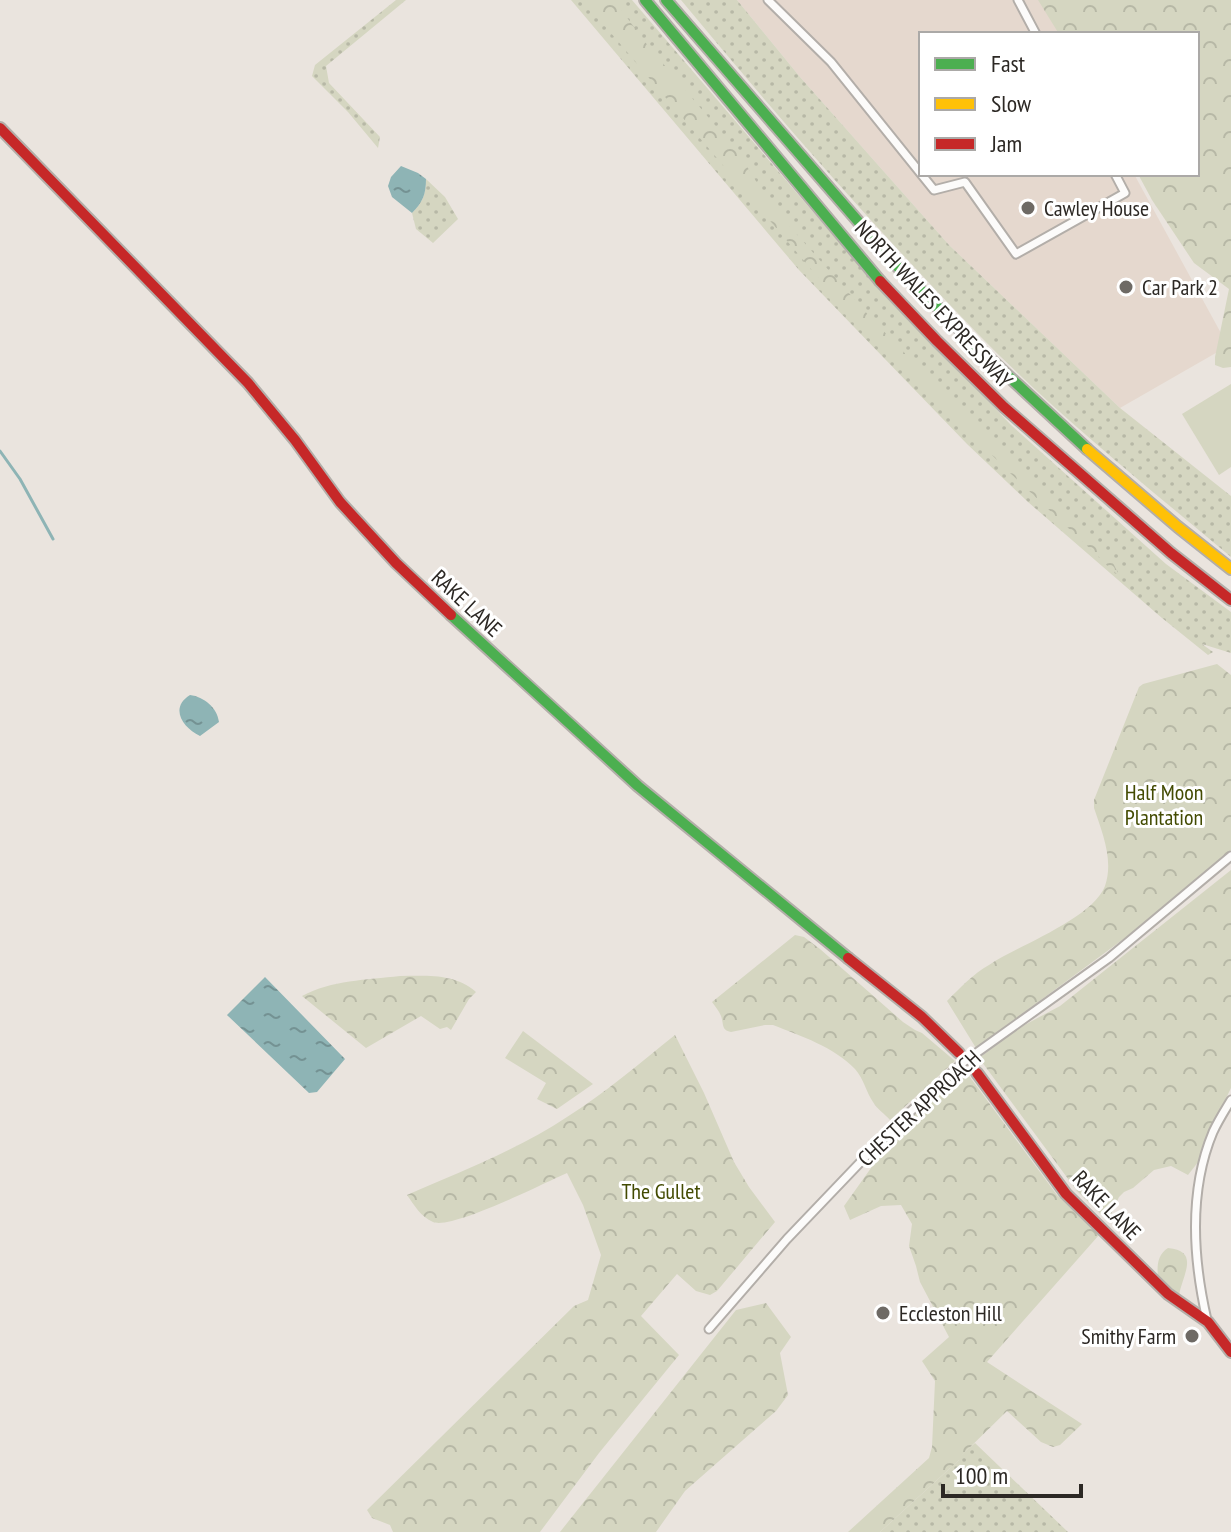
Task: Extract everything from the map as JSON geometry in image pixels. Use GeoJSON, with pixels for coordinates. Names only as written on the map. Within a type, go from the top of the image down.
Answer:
{"type":"FeatureCollection","features":[{"type":"Feature","properties":{"kind":"main road","name":"NORTH WALES EXPRESSWAY"},"geometry":{"type":"LineString","coordinates":[[645,0],[875,275],[937,341],[1004,407],[1171,553],[1231,600]]}},
{"type":"Feature","properties":{"kind":"main road","name":"NORTH WALES EXPRESSWAY"},"geometry":{"type":"LineString","coordinates":[[666,0],[896,265],[976,346],[1133,488],[1231,569]]}},
{"type":"Feature","properties":{"kind":"main road","name":"RAKE LANE"},"geometry":{"type":"LineString","coordinates":[[0,128],[248,383],[340,502],[401,568],[638,786],[922,1017],[959,1053]]}},
{"type":"Feature","properties":{"kind":"main road","name":"RAKE LANE"},"geometry":{"type":"LineString","coordinates":[[977,1073],[1066,1194],[1168,1294],[1208,1322],[1229,1349]]}},
{"type":"Feature","properties":{"kind":"street"},"geometry":{"type":"LineString","coordinates":[[768,0],[831,62],[919,171]]}},
{"type":"Feature","properties":{"kind":"street"},"geometry":{"type":"LineString","coordinates":[[1018,0],[1035,32]]}},
{"type":"Feature","properties":{"kind":"street"},"geometry":{"type":"LineString","coordinates":[[923,176],[934,190],[965,182],[1016,254],[1125,193],[1116,176]]}},
{"type":"Feature","properties":{"kind":"street","name":"CHESTER APPROACH"},"geometry":{"type":"LineString","coordinates":[[709,1329],[787,1239],[894,1127],[961,1064],[1109,958],[1231,856]]}},
{"type":"Feature","properties":{"kind":"street"},"geometry":{"type":"LineString","coordinates":[[1219,866],[1231,863]]}},
{"type":"Feature","properties":{"kind":"street"},"geometry":{"type":"LineString","coordinates":[[1208,1322],[1197,1270],[1196,1206],[1206,1153],[1214,1130],[1231,1100]]}},
{"type":"Feature","properties":{"kind":"shaded area"},"geometry":{"type":"Polygon","coordinates":[[[737,0],[1039,0],[1059,32],[919,32],[919,176],[1135,176],[1228,346],[1120,408],[949,245],[800,77],[737,0]]]}},
{"type":"Feature","properties":{"kind":"green space"},"geometry":{"type":"Polygon","coordinates":[[[396,0],[406,0],[326,66],[329,83],[380,137],[378,148],[312,76],[315,65],[396,0]]]}},
{"type":"Feature","properties":{"kind":"green space"},"geometry":{"type":"Polygon","coordinates":[[[571,0],[632,0],[861,268],[1011,425],[1166,564],[1231,612],[1231,653],[1202,644],[1213,652],[1208,655],[1028,502],[967,444],[799,270],[571,0]]]}},
{"type":"Feature","properties":{"kind":"green space"},"geometry":{"type":"Polygon","coordinates":[[[583,0],[614,0],[645,42],[740,155],[770,204],[923,372],[1094,538],[1110,557],[1120,577],[1009,472],[838,301],[583,0]]]}},
{"type":"Feature","properties":{"kind":"green space"},"geometry":{"type":"Polygon","coordinates":[[[681,0],[737,0],[800,77],[949,245],[1120,408],[1231,496],[1231,557],[1068,420],[976,332],[825,169],[681,0]]]}},
{"type":"Feature","properties":{"kind":"green space"},"geometry":{"type":"Polygon","coordinates":[[[1038,0],[1231,0],[1231,367],[1215,365],[1229,289],[1194,263],[1139,176],[1199,176],[1199,32],[1058,32],[1038,0]]]}},
{"type":"Feature","properties":{"kind":"green space"},"geometry":{"type":"Polygon","coordinates":[[[426,179],[445,197],[458,219],[433,243],[416,229],[412,213],[423,198],[426,179]]]}},
{"type":"Feature","properties":{"kind":"green space"},"geometry":{"type":"Polygon","coordinates":[[[1231,384],[1231,467],[1219,475],[1182,414],[1231,384]]]}},
{"type":"Feature","properties":{"kind":"green space","name":"Half Moon Plantation"},"geometry":{"type":"Polygon","coordinates":[[[1217,664],[1231,675],[1231,850],[1133,932],[976,1048],[947,1001],[983,969],[1086,909],[1105,886],[1108,856],[1094,800],[1139,687],[1217,664]]]}},
{"type":"Feature","properties":{"kind":"green space"},"geometry":{"type":"Polygon","coordinates":[[[1231,870],[1231,1088],[1209,1133],[1202,1157],[1188,1175],[1171,1166],[1154,1170],[1119,1197],[1108,1221],[1077,1191],[979,1058],[1017,1029],[1060,1006],[1231,870]]]}},
{"type":"Feature","properties":{"kind":"green space"},"geometry":{"type":"Polygon","coordinates":[[[795,935],[804,937],[820,949],[903,1022],[922,1033],[955,1061],[890,1120],[875,1105],[855,1069],[827,1048],[773,1025],[731,1032],[724,1028],[712,1002],[795,935]]]}},
{"type":"Feature","properties":{"kind":"green space"},"geometry":{"type":"Polygon","coordinates":[[[400,976],[430,976],[459,981],[476,992],[451,1030],[447,1027],[440,1029],[421,1016],[366,1048],[302,996],[337,984],[400,976]]]}},
{"type":"Feature","properties":{"kind":"green space"},"geometry":{"type":"Polygon","coordinates":[[[523,1031],[593,1084],[557,1109],[537,1099],[546,1083],[505,1058],[523,1031]]]}},
{"type":"Feature","properties":{"kind":"green space","name":"The Gullet"},"geometry":{"type":"Polygon","coordinates":[[[675,1035],[734,1162],[775,1222],[717,1291],[710,1295],[696,1291],[677,1274],[641,1316],[679,1355],[540,1532],[393,1532],[390,1525],[372,1518],[367,1510],[574,1306],[588,1300],[601,1255],[583,1205],[567,1173],[478,1213],[443,1223],[425,1217],[407,1195],[549,1129],[622,1078],[675,1035]]]}},
{"type":"Feature","properties":{"kind":"green space"},"geometry":{"type":"Polygon","coordinates":[[[964,1069],[1057,1195],[1099,1235],[987,1362],[1082,1424],[1060,1445],[1053,1447],[1041,1442],[1007,1411],[880,1532],[848,1532],[929,1458],[935,1381],[922,1361],[949,1337],[920,1282],[909,1246],[912,1224],[901,1205],[881,1206],[850,1220],[844,1206],[871,1168],[874,1154],[964,1069]]]}},
{"type":"Feature","properties":{"kind":"green space"},"geometry":{"type":"Polygon","coordinates":[[[1168,1248],[1178,1250],[1187,1259],[1179,1295],[1158,1278],[1160,1257],[1168,1248]]]}},
{"type":"Feature","properties":{"kind":"green space"},"geometry":{"type":"Polygon","coordinates":[[[766,1303],[791,1337],[780,1353],[788,1395],[776,1411],[685,1491],[656,1532],[560,1532],[736,1310],[766,1303]]]}},
{"type":"Feature","properties":{"kind":"green space"},"geometry":{"type":"Polygon","coordinates":[[[975,1443],[1068,1532],[880,1532],[959,1460],[975,1443]]]}},
{"type":"Feature","properties":{"kind":"water"},"geometry":{"type":"Polygon","coordinates":[[[401,166],[426,179],[423,198],[412,213],[392,197],[388,186],[401,166]]]}},
{"type":"Feature","properties":{"kind":"water"},"geometry":{"type":"Polygon","coordinates":[[[190,695],[209,704],[218,717],[219,722],[200,736],[188,728],[179,712],[180,706],[190,695]]]}},
{"type":"Feature","properties":{"kind":"water"},"geometry":{"type":"Polygon","coordinates":[[[265,977],[345,1059],[317,1092],[309,1093],[227,1015],[265,977]]]}},
{"type":"Feature","properties":{"kind":"waterway"},"geometry":{"type":"LineString","coordinates":[[0,451],[20,479],[53,539]]}},
{"type":"Feature","properties":{"kind":"traffic: fast"},"geometry":{"type":"LineString","coordinates":[[645,0],[880,281]]}},
{"type":"Feature","properties":{"kind":"traffic: fast"},"geometry":{"type":"LineString","coordinates":[[666,0],[896,265],[976,346],[1087,449]]}},
{"type":"Feature","properties":{"kind":"traffic: fast"},"geometry":{"type":"LineString","coordinates":[[451,615],[638,786],[848,958]]}},
{"type":"Feature","properties":{"kind":"traffic: slow"},"geometry":{"type":"LineString","coordinates":[[1087,449],[1231,569]]}},
{"type":"Feature","properties":{"kind":"traffic: jam"},"geometry":{"type":"LineString","coordinates":[[0,128],[248,383],[340,502],[396,563],[451,615]]}},
{"type":"Feature","properties":{"kind":"traffic: jam"},"geometry":{"type":"LineString","coordinates":[[880,281],[1004,407],[1171,553],[1231,600]]}},
{"type":"Feature","properties":{"kind":"traffic: jam"},"geometry":{"type":"LineString","coordinates":[[848,958],[922,1017],[959,1053]]}},
{"type":"Feature","properties":{"kind":"traffic: jam"},"geometry":{"type":"LineString","coordinates":[[977,1073],[1066,1194],[1168,1294],[1208,1322],[1231,1352]]}},
{"type":"Feature","properties":{"kind":"place","name":"Cawley House"},"geometry":{"type":"Point","coordinates":[1028,208]}},
{"type":"Feature","properties":{"kind":"place","name":"Car Park 2"},"geometry":{"type":"Point","coordinates":[1126,287]}},
{"type":"Feature","properties":{"kind":"place","name":"Eccleston Hill"},"geometry":{"type":"Point","coordinates":[883,1313]}},
{"type":"Feature","properties":{"kind":"place","name":"Smithy Farm"},"geometry":{"type":"Point","coordinates":[1192,1336]}}]}
